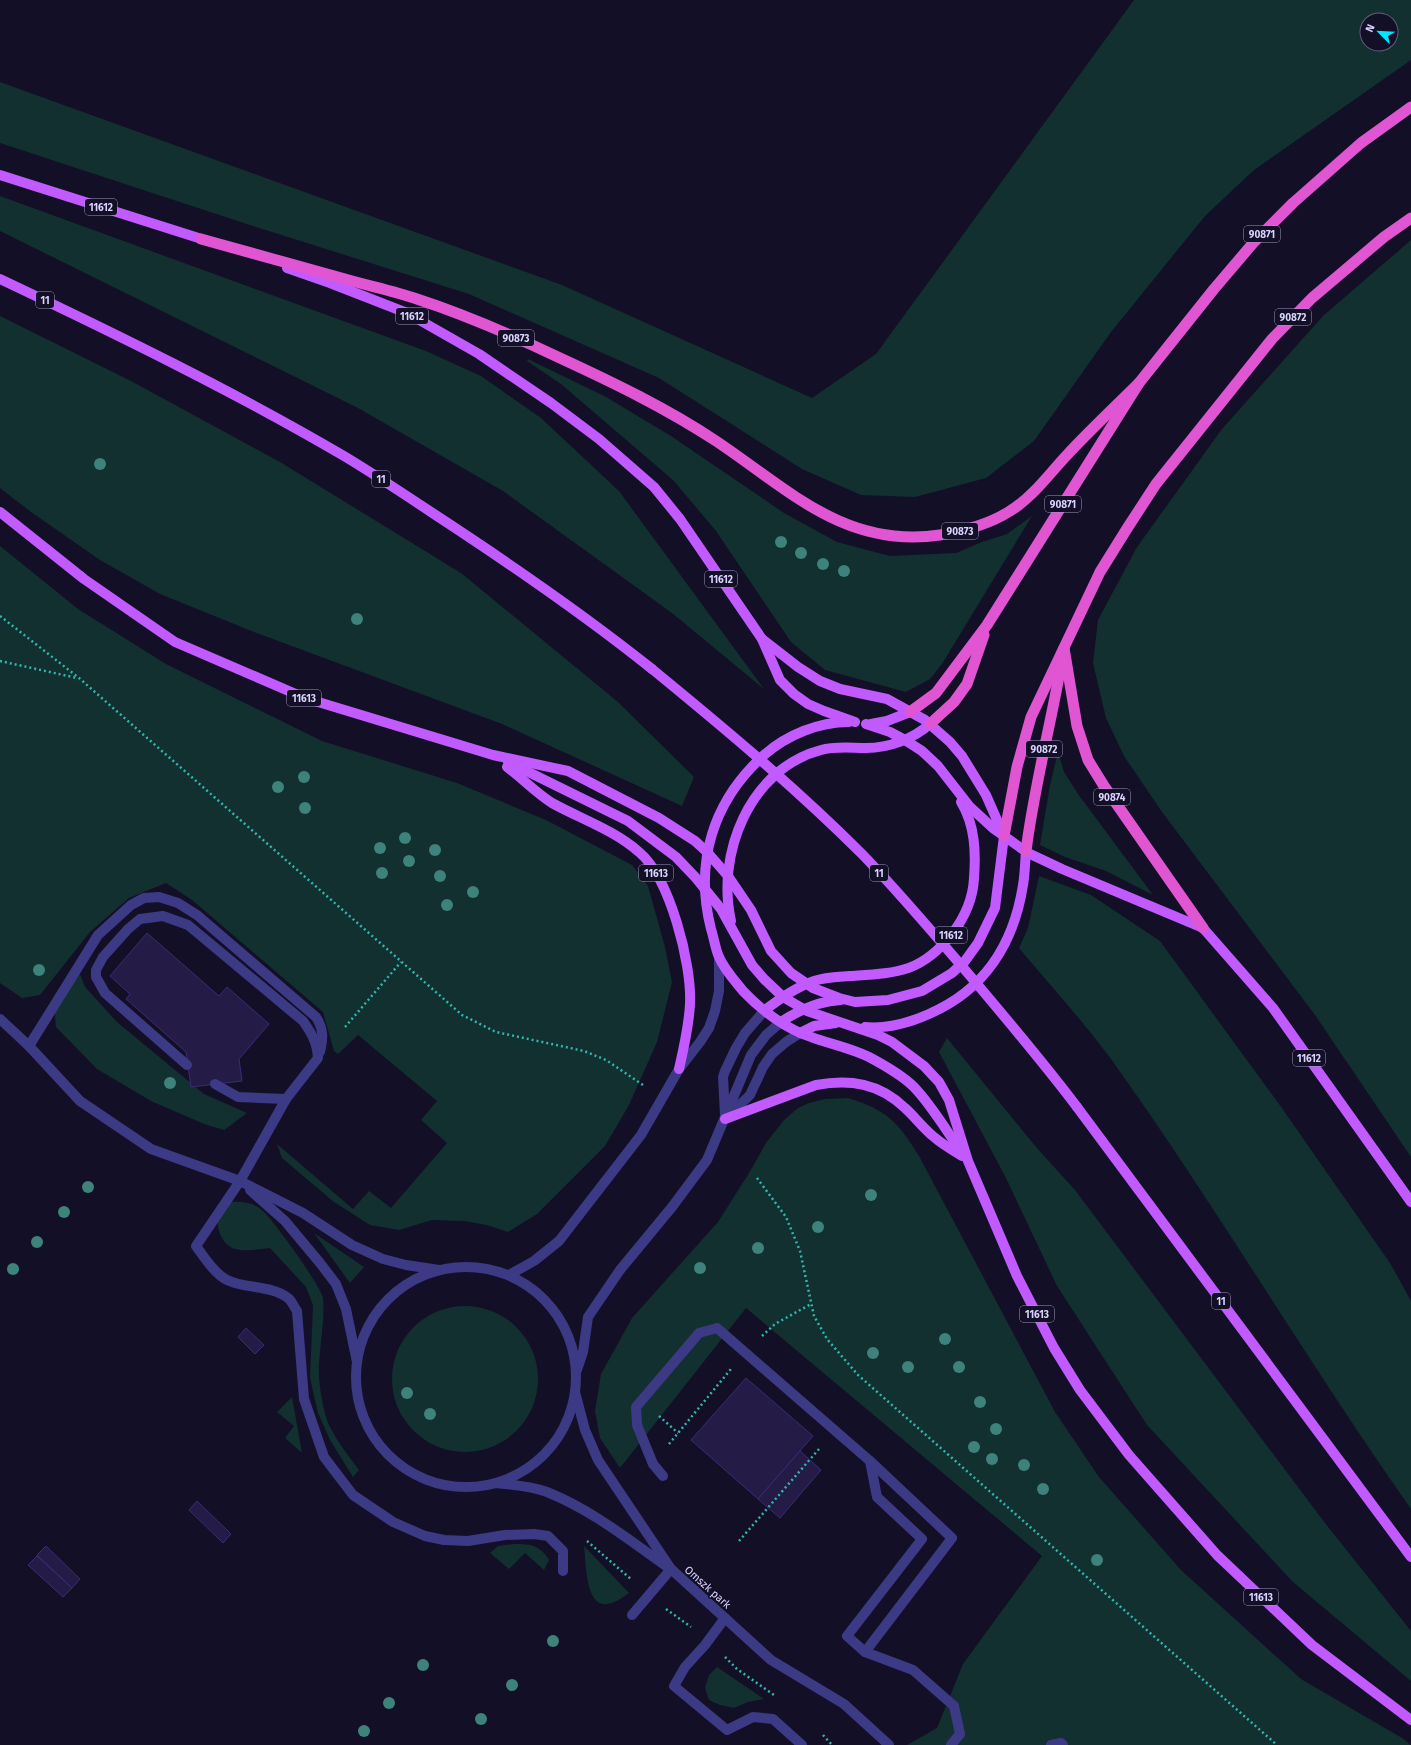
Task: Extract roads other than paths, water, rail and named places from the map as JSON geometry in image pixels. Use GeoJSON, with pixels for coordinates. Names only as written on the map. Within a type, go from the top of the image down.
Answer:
{"type":"FeatureCollection","features":[{"type":"Feature","properties":{"kind":"highway","name":"90871"},"geometry":{"type":"LineString","coordinates":[[910,712],[936,693],[987,625],[1139,383],[1199,307],[1254,242],[1294,203],[1361,143],[1411,107]]}},
{"type":"Feature","properties":{"kind":"highway","name":"90872"},"geometry":{"type":"LineString","coordinates":[[1004,836],[1017,767],[1031,717],[1100,572],[1156,484],[1235,383],[1272,339],[1312,298],[1384,237],[1411,218]]}},
{"type":"Feature","properties":{"kind":"highway","name":"90873"},"geometry":{"type":"LineString","coordinates":[[201,239],[417,299],[469,318],[519,339],[630,390],[672,413],[717,442],[802,502],[832,519],[879,534],[906,537],[942,535],[983,524],[1010,511],[1026,499],[1089,432],[1139,383]]}},
{"type":"Feature","properties":{"kind":"highway","name":"90871"},"geometry":{"type":"LineString","coordinates":[[930,724],[954,702],[967,684],[987,625]]}},
{"type":"Feature","properties":{"kind":"highway","name":"90872"},"geometry":{"type":"LineString","coordinates":[[1026,851],[1033,801],[1055,700],[1064,648]]}},
{"type":"Feature","properties":{"kind":"highway","name":"90874"},"geometry":{"type":"LineString","coordinates":[[1064,648],[1077,726],[1088,760],[1104,786],[1203,928]]}},
{"type":"Feature","properties":{"kind":"main road","name":"11612"},"geometry":{"type":"LineString","coordinates":[[0,175],[201,239],[330,283],[407,313],[478,354],[551,403],[599,439],[654,487],[680,519],[762,639],[780,680],[794,694],[824,711],[855,722],[866,724],[876,724],[910,712]]}},
{"type":"Feature","properties":{"kind":"main road","name":"11"},"geometry":{"type":"LineString","coordinates":[[0,279],[89,322],[263,411],[345,457],[505,560],[600,628],[652,669],[737,739],[801,795],[863,855],[930,929],[1030,1046],[1077,1106],[1411,1557]]}},
{"type":"Feature","properties":{"kind":"main road","name":"11613"},"geometry":{"type":"LineString","coordinates":[[0,512],[84,579],[175,642],[305,698],[493,755],[568,771],[659,818],[695,841],[707,852]]}},
{"type":"Feature","properties":{"kind":"main road","name":"11612"},"geometry":{"type":"LineString","coordinates":[[707,852],[728,876],[751,910],[771,951],[791,973],[806,984],[826,994],[855,1002],[874,1002],[922,991],[952,973],[965,961],[978,943],[995,908],[1004,836],[976,777],[950,742],[930,724],[886,699],[840,688],[820,681],[798,667],[762,639]]}},
{"type":"Feature","properties":{"kind":"main road","name":"11612"},"geometry":{"type":"LineString","coordinates":[[800,1033],[765,1010],[744,991],[719,957],[709,922],[705,890],[707,852],[717,820],[728,797],[750,768],[781,742],[802,731],[823,725],[855,722]]}},
{"type":"Feature","properties":{"kind":"main road","name":"11612"},"geometry":{"type":"LineString","coordinates":[[866,724],[905,740],[922,751],[937,765],[970,807],[1004,836],[1026,851],[1062,869],[1203,928],[1274,1008],[1411,1202]]}},
{"type":"Feature","properties":{"kind":"main road"},"geometry":{"type":"LineString","coordinates":[[735,935],[728,906],[728,876],[732,849],[740,825],[755,797],[768,782],[786,766],[821,749],[883,747],[905,740],[930,724]]}},
{"type":"Feature","properties":{"kind":"main road","name":"11613"},"geometry":{"type":"LineString","coordinates":[[493,755],[628,821],[680,860],[705,890]]}},
{"type":"Feature","properties":{"kind":"main road","name":"11613"},"geometry":{"type":"LineString","coordinates":[[493,755],[551,802],[589,821],[638,851],[647,860],[660,878],[685,954],[690,1002],[688,1026],[679,1069]]}},
{"type":"Feature","properties":{"kind":"main road","name":"11612"},"geometry":{"type":"LineString","coordinates":[[765,1010],[783,997],[806,984],[832,977],[889,974],[918,965],[937,952],[960,923],[972,898],[974,886],[975,856],[970,823],[963,805],[953,787]]}},
{"type":"Feature","properties":{"kind":"main road"},"geometry":{"type":"LineString","coordinates":[[800,1033],[814,1026],[828,1023],[887,1027],[917,1019],[942,1008],[962,995],[982,977],[995,962],[1016,918],[1024,882],[1026,851]]}},
{"type":"Feature","properties":{"kind":"main road"},"geometry":{"type":"LineString","coordinates":[[705,890],[721,909],[745,955],[756,970],[783,997],[804,1009],[848,1024]]}},
{"type":"Feature","properties":{"kind":"main road","name":"11612"},"geometry":{"type":"LineString","coordinates":[[782,1022],[804,1009],[832,1001],[847,1000]]}},
{"type":"Feature","properties":{"kind":"main road","name":"11613"},"geometry":{"type":"LineString","coordinates":[[848,1024],[892,1042],[924,1066],[939,1082],[949,1100],[968,1161],[1018,1276],[1054,1348],[1080,1390],[1129,1455],[1217,1555],[1306,1640],[1411,1720]]}},
{"type":"Feature","properties":{"kind":"main road","name":"11613"},"geometry":{"type":"LineString","coordinates":[[800,1033],[849,1048],[868,1056],[898,1074],[913,1086],[924,1099],[968,1161]]}},
{"type":"Feature","properties":{"kind":"main road"},"geometry":{"type":"LineString","coordinates":[[725,1119],[811,1087],[829,1083],[854,1082],[875,1088],[894,1099],[934,1136],[968,1161]]}},
{"type":"Feature","properties":{"kind":"street"},"geometry":{"type":"LineString","coordinates":[[29,1046],[98,935],[131,905],[144,898],[159,897],[178,903],[197,915],[316,1017],[321,1025],[322,1040],[318,1058],[286,1098],[240,1181],[196,1246],[211,1266],[226,1279],[255,1288],[274,1290],[289,1299],[297,1311],[304,1399],[324,1457],[353,1495],[394,1522],[425,1536],[444,1540],[468,1541],[505,1535],[534,1534],[548,1536],[563,1551],[563,1571]]}},
{"type":"Feature","properties":{"kind":"street"},"geometry":{"type":"LineString","coordinates":[[187,1065],[105,993],[96,977],[96,970],[103,958],[128,929],[140,920],[162,916],[188,925],[303,1022],[314,1036],[318,1058]]}},
{"type":"Feature","properties":{"kind":"street"},"geometry":{"type":"LineString","coordinates":[[509,1275],[534,1261],[559,1241],[640,1135],[679,1069],[700,1042],[708,1028],[715,1011],[719,991],[719,957]]}},
{"type":"Feature","properties":{"kind":"street"},"geometry":{"type":"LineString","coordinates":[[725,1119],[723,1078],[725,1071],[745,1033],[765,1010]]}},
{"type":"Feature","properties":{"kind":"street"},"geometry":{"type":"LineString","coordinates":[[0,1019],[29,1046],[80,1101],[151,1149],[240,1181],[303,1213],[352,1245],[383,1259],[406,1265],[439,1270],[474,1267],[509,1275],[536,1292],[559,1318],[571,1344],[576,1372],[575,1392],[570,1413],[561,1433],[549,1450],[527,1468],[496,1483]]}},
{"type":"Feature","properties":{"kind":"street"},"geometry":{"type":"LineString","coordinates":[[576,1372],[583,1352],[588,1317],[620,1270],[672,1207],[707,1160],[751,1055],[766,1035],[782,1022]]}},
{"type":"Feature","properties":{"kind":"street"},"geometry":{"type":"LineString","coordinates":[[725,1119],[750,1095],[763,1067],[772,1054],[800,1033]]}},
{"type":"Feature","properties":{"kind":"street"},"geometry":{"type":"LineString","coordinates":[[215,1084],[238,1097],[286,1098]]}},
{"type":"Feature","properties":{"kind":"street"},"geometry":{"type":"LineString","coordinates":[[240,1181],[285,1221],[336,1284],[346,1309],[357,1362]]}},
{"type":"Feature","properties":{"kind":"street"},"geometry":{"type":"LineString","coordinates":[[439,1270],[411,1281],[388,1299],[368,1327],[357,1362],[356,1382],[358,1401],[370,1433],[392,1460],[409,1472],[428,1481],[449,1486],[469,1487],[496,1483],[521,1486],[546,1492],[575,1506],[610,1526],[671,1569],[632,1615]]}},
{"type":"Feature","properties":{"kind":"street"},"geometry":{"type":"LineString","coordinates":[[663,1476],[653,1464],[637,1425],[636,1407],[699,1333],[717,1328],[870,1461],[952,1538],[864,1652]]}},
{"type":"Feature","properties":{"kind":"street","name":"Omszk park"},"geometry":{"type":"LineString","coordinates":[[575,1392],[585,1430],[598,1460],[671,1569],[771,1660],[844,1704],[889,1745]]}},
{"type":"Feature","properties":{"kind":"street"},"geometry":{"type":"LineString","coordinates":[[870,1461],[877,1497],[922,1539],[848,1636],[864,1652],[913,1670],[954,1706],[960,1734],[951,1745]]}},
{"type":"Feature","properties":{"kind":"street"},"geometry":{"type":"LineString","coordinates":[[725,1618],[685,1666],[674,1686],[727,1730],[753,1717],[773,1719],[802,1745]]}},
{"type":"Feature","properties":{"kind":"street"},"geometry":{"type":"LineString","coordinates":[[1051,1745],[1061,1743],[1063,1745]]}}]}
